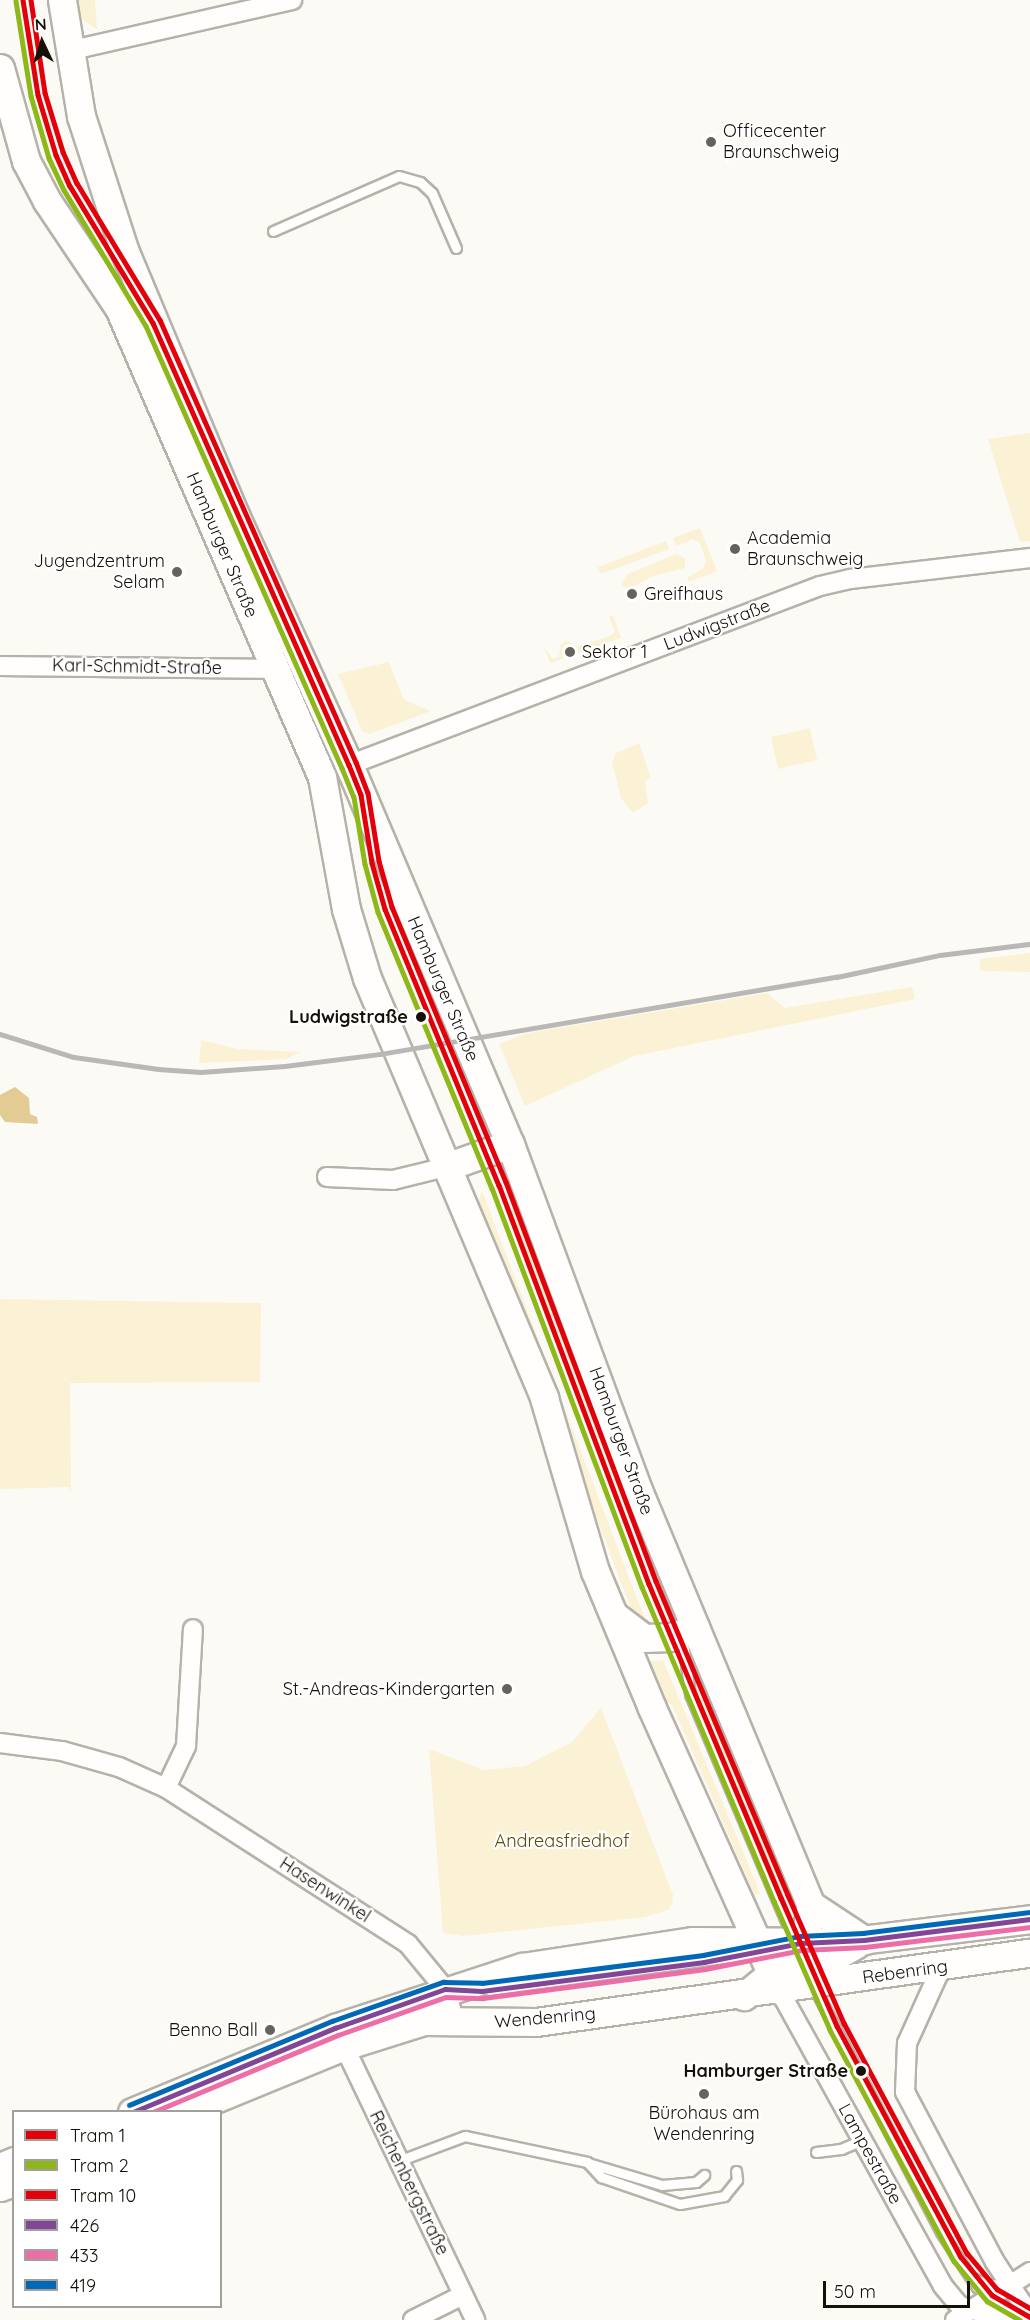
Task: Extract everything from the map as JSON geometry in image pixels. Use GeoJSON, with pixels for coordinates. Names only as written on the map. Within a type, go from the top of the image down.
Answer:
{"type":"FeatureCollection","features":[{"type":"Feature","properties":{"kind":"main road","name":"Hamburger Straße"},"geometry":{"type":"LineString","coordinates":[[62,0],[68,51],[96,171],[125,252],[235,515],[349,765],[510,1144],[638,1490],[681,1593],[688,1630],[811,1905]]}},
{"type":"Feature","properties":{"kind":"main road","name":"Hamburger Straße"},"geometry":{"type":"LineString","coordinates":[[0,68],[26,161],[47,201],[119,308],[322,777],[346,909],[366,978],[544,1398],[574,1510],[612,1613],[767,1965]]}},
{"type":"Feature","properties":{"kind":"main road"},"geometry":{"type":"LineString","coordinates":[[446,1167],[510,1144]]}},
{"type":"Feature","properties":{"kind":"main road"},"geometry":{"type":"LineString","coordinates":[[612,1613],[644,1638],[660,1639],[688,1630]]}},
{"type":"Feature","properties":{"kind":"main road"},"geometry":{"type":"LineString","coordinates":[[811,1905],[864,1940]]}},
{"type":"Feature","properties":{"kind":"main road"},"geometry":{"type":"LineString","coordinates":[[137,2110],[336,2028],[446,1989],[522,1967],[587,1955],[692,1941],[767,1965],[811,1959],[811,1905]]}},
{"type":"Feature","properties":{"kind":"main road","name":"Rebenring"},"geometry":{"type":"LineString","coordinates":[[767,1965],[811,1959],[864,1940],[1030,1919]]}},
{"type":"Feature","properties":{"kind":"main road","name":"Rebenring"},"geometry":{"type":"LineString","coordinates":[[767,1965],[811,1959],[942,1966],[1030,1953]]}},
{"type":"Feature","properties":{"kind":"main road","name":"Wendenring"},"geometry":{"type":"LineString","coordinates":[[188,2110],[344,2046],[409,2024],[454,2019],[524,2023],[744,1996],[767,1965]]}},
{"type":"Feature","properties":{"kind":"street"},"geometry":{"type":"LineString","coordinates":[[68,51],[292,0]]}},
{"type":"Feature","properties":{"kind":"street","name":"Ludwigstraße"},"geometry":{"type":"LineString","coordinates":[[349,765],[819,586],[851,579],[1030,558]]}},
{"type":"Feature","properties":{"kind":"street","name":"Karl-Schmidt-Straße"},"geometry":{"type":"LineString","coordinates":[[0,666],[274,669]]}},
{"type":"Feature","properties":{"kind":"street"},"geometry":{"type":"LineString","coordinates":[[327,1177],[393,1180],[446,1167]]}},
{"type":"Feature","properties":{"kind":"street"},"geometry":{"type":"LineString","coordinates":[[166,1788],[186,1746],[193,1629]]}},
{"type":"Feature","properties":{"kind":"street","name":"Hasenwinkel"},"geometry":{"type":"LineString","coordinates":[[0,1743],[62,1751],[119,1767],[166,1788],[408,1944],[446,1989],[454,2019]]}},
{"type":"Feature","properties":{"kind":"street","name":"Lampestraße"},"geometry":{"type":"LineString","coordinates":[[767,1965],[943,2286],[960,2307],[962,2315]]}},
{"type":"Feature","properties":{"kind":"street"},"geometry":{"type":"LineString","coordinates":[[942,1966],[907,2043],[905,2092],[1010,2285],[1030,2315]]}},
{"type":"Feature","properties":{"kind":"street","name":"Reichenbergstraße"},"geometry":{"type":"LineString","coordinates":[[344,2046],[475,2320]]}},
{"type":"Feature","properties":{"kind":"street"},"geometry":{"type":"LineString","coordinates":[[962,2315],[1030,2272]]}},
{"type":"Feature","properties":{"kind":"street"},"geometry":{"type":"LineString","coordinates":[[412,2320],[463,2295]]}},
{"type":"Feature","properties":{"kind":"street"},"geometry":{"type":"LineString","coordinates":[[962,2315],[1008,2320]]}},
{"type":"Feature","properties":{"kind":"lane"},"geometry":{"type":"LineString","coordinates":[[273,231],[399,176],[420,182],[432,193],[456,249]]}},
{"type":"Feature","properties":{"kind":"lane"},"geometry":{"type":"LineString","coordinates":[[688,1630],[690,1694],[811,1959],[883,2125],[968,2275],[988,2298],[1024,2320]]}},
{"type":"Feature","properties":{"kind":"lane"},"geometry":{"type":"LineString","coordinates":[[398,2161],[465,2136],[587,2162],[662,2185],[696,2182],[704,2175]]}},
{"type":"Feature","properties":{"kind":"lane"},"geometry":{"type":"LineString","coordinates":[[816,2152],[841,2149],[862,2140]]}},
{"type":"Feature","properties":{"kind":"lane"},"geometry":{"type":"LineString","coordinates":[[587,2162],[601,2177],[680,2204],[724,2196],[737,2180],[736,2171]]}},
{"type":"Feature","properties":{"kind":"lane"},"geometry":{"type":"LineString","coordinates":[[968,2275],[986,2284],[1010,2285]]}},
{"type":"Feature","properties":{"kind":"green space"},"geometry":{"type":"Polygon","coordinates":[[[76,0],[95,0],[97,30],[81,18],[76,0]]]}},
{"type":"Feature","properties":{"kind":"green space"},"geometry":{"type":"Polygon","coordinates":[[[1030,433],[1030,541],[1020,542],[988,439],[1030,433]]]}},
{"type":"Feature","properties":{"kind":"green space"},"geometry":{"type":"Polygon","coordinates":[[[700,528],[717,571],[689,582],[687,577],[703,569],[706,561],[700,543],[693,539],[676,546],[673,538],[700,528]]]}},
{"type":"Feature","properties":{"kind":"green space"},"geometry":{"type":"Polygon","coordinates":[[[666,541],[669,549],[601,574],[598,567],[666,541]]]}},
{"type":"Feature","properties":{"kind":"green space"},"geometry":{"type":"Polygon","coordinates":[[[676,554],[685,558],[685,568],[653,576],[629,589],[622,585],[626,575],[676,554]]]}},
{"type":"Feature","properties":{"kind":"green space"},"geometry":{"type":"Polygon","coordinates":[[[613,615],[621,638],[550,663],[544,647],[553,659],[559,657],[561,644],[567,641],[578,646],[610,636],[615,632],[609,617],[613,615]]]}},
{"type":"Feature","properties":{"kind":"green space"},"geometry":{"type":"Polygon","coordinates":[[[389,662],[404,700],[431,711],[369,734],[362,731],[338,674],[389,662]]]}},
{"type":"Feature","properties":{"kind":"green space"},"geometry":{"type":"Polygon","coordinates":[[[810,728],[817,760],[778,769],[771,737],[810,728]]]}},
{"type":"Feature","properties":{"kind":"green space"},"geometry":{"type":"Polygon","coordinates":[[[639,743],[650,776],[645,783],[648,803],[633,813],[621,798],[612,763],[616,753],[639,743]]]}},
{"type":"Feature","properties":{"kind":"green space"},"geometry":{"type":"Polygon","coordinates":[[[1030,953],[1030,972],[980,971],[980,959],[1030,953]]]}},
{"type":"Feature","properties":{"kind":"green space"},"geometry":{"type":"Polygon","coordinates":[[[912,987],[915,999],[634,1056],[525,1106],[499,1044],[528,1033],[767,993],[785,1008],[912,987]]]}},
{"type":"Feature","properties":{"kind":"green space"},"geometry":{"type":"Polygon","coordinates":[[[201,1040],[238,1049],[300,1052],[287,1059],[199,1063],[201,1040]]]}},
{"type":"Feature","properties":{"kind":"green space"},"geometry":{"type":"Polygon","coordinates":[[[482,1191],[649,1628],[633,1614],[548,1390],[474,1212],[482,1191]]]}},
{"type":"Feature","properties":{"kind":"green space"},"geometry":{"type":"Polygon","coordinates":[[[515,1209],[627,1500],[674,1607],[669,1621],[511,1212],[515,1209]]]}},
{"type":"Feature","properties":{"kind":"green space"},"geometry":{"type":"Polygon","coordinates":[[[0,1299],[261,1303],[260,1382],[70,1383],[71,1492],[69,1487],[0,1489],[0,1299]]]}},
{"type":"Feature","properties":{"kind":"green space"},"geometry":{"type":"Polygon","coordinates":[[[690,1648],[794,1892],[782,1893],[698,1692],[686,1649],[690,1648]]]}},
{"type":"Feature","properties":{"kind":"green space"},"geometry":{"type":"Polygon","coordinates":[[[663,1660],[760,1894],[754,1894],[672,1705],[662,1699],[645,1662],[663,1660]]]}},
{"type":"Feature","properties":{"kind":"green space","name":"Andreasfriedhof"},"geometry":{"type":"Polygon","coordinates":[[[601,1708],[673,1895],[672,1904],[668,1910],[645,1917],[463,1936],[443,1933],[429,1749],[484,1770],[525,1766],[572,1742],[601,1708]]]}},
{"type":"Feature","properties":{"kind":"shaded area"},"geometry":{"type":"Polygon","coordinates":[[[15,1087],[29,1098],[30,1114],[37,1117],[38,1124],[5,1122],[0,1115],[0,1095],[15,1087]]]}},
{"type":"Feature","properties":{"kind":"railway"},"geometry":{"type":"LineString","coordinates":[[0,1034],[74,1057],[158,1069],[201,1072],[285,1066],[380,1054],[837,977],[940,955],[1030,944]]}},
{"type":"Feature","properties":{"kind":"tram line","name":"1"},"geometry":{"type":"LineString","coordinates":[[23,0],[38,95],[56,155],[70,186],[153,323],[349,765],[361,795],[372,863],[385,909],[499,1185],[649,1584],[781,1898],[837,2026],[961,2257],[992,2295],[1030,2317]]}},
{"type":"Feature","properties":{"kind":"tram line","name":"10"},"geometry":{"type":"LineString","coordinates":[[31,0],[45,93],[63,152],[77,183],[160,320],[356,762],[368,793],[379,861],[392,907],[506,1182],[656,1581],[788,1895],[844,2023],[967,2253],[997,2289],[1030,2308]]}},
{"type":"Feature","properties":{"kind":"tram line","name":"2"},"geometry":{"type":"LineString","coordinates":[[16,1],[31,96],[49,158],[64,190],[146,326],[342,768],[354,797],[365,864],[378,912],[492,1188],[642,1587],[774,1901],[830,2030],[954,2261],[987,2301],[1020,2320]]}},
{"type":"Feature","properties":{"kind":"transit line","name":"419"},"geometry":{"type":"LineString","coordinates":[[129,2105],[332,2021],[443,1982],[482,1983],[703,1955],[800,1936],[863,1933],[1029,1912]]}},
{"type":"Feature","properties":{"kind":"transit line","name":"426"},"geometry":{"type":"LineString","coordinates":[[138,2110],[335,2028],[445,1989],[482,1991],[704,1962],[801,1943],[864,1940],[1030,1919]]}},
{"type":"Feature","properties":{"kind":"transit line","name":"433"},"geometry":{"type":"LineString","coordinates":[[158,2110],[338,2035],[446,1997],[483,1998],[705,1969],[802,1950],[865,1947],[1030,1927]]}},
{"type":"Feature","properties":{"kind":"place","name":"Officecenter Braunschweig"},"geometry":{"type":"Point","coordinates":[711,142]}},
{"type":"Feature","properties":{"kind":"place","name":"Academia Braunschweig"},"geometry":{"type":"Point","coordinates":[735,549]}},
{"type":"Feature","properties":{"kind":"place","name":"Jugendzentrum Selam"},"geometry":{"type":"Point","coordinates":[177,572]}},
{"type":"Feature","properties":{"kind":"place","name":"Greifhaus"},"geometry":{"type":"Point","coordinates":[632,594]}},
{"type":"Feature","properties":{"kind":"place","name":"Sektor 1"},"geometry":{"type":"Point","coordinates":[570,652]}},
{"type":"Feature","properties":{"kind":"place","name":"Ludwigstraße"},"geometry":{"type":"Point","coordinates":[421,1017]}},
{"type":"Feature","properties":{"kind":"place","name":"St.-Andreas-Kindergarten"},"geometry":{"type":"Point","coordinates":[507,1689]}},
{"type":"Feature","properties":{"kind":"place","name":"Benno Ball"},"geometry":{"type":"Point","coordinates":[270,2030]}},
{"type":"Feature","properties":{"kind":"place","name":"Hamburger Straße"},"geometry":{"type":"Point","coordinates":[861,2071]}},
{"type":"Feature","properties":{"kind":"place","name":"Bürohaus am Wendenring"},"geometry":{"type":"Point","coordinates":[704,2094]}}]}
